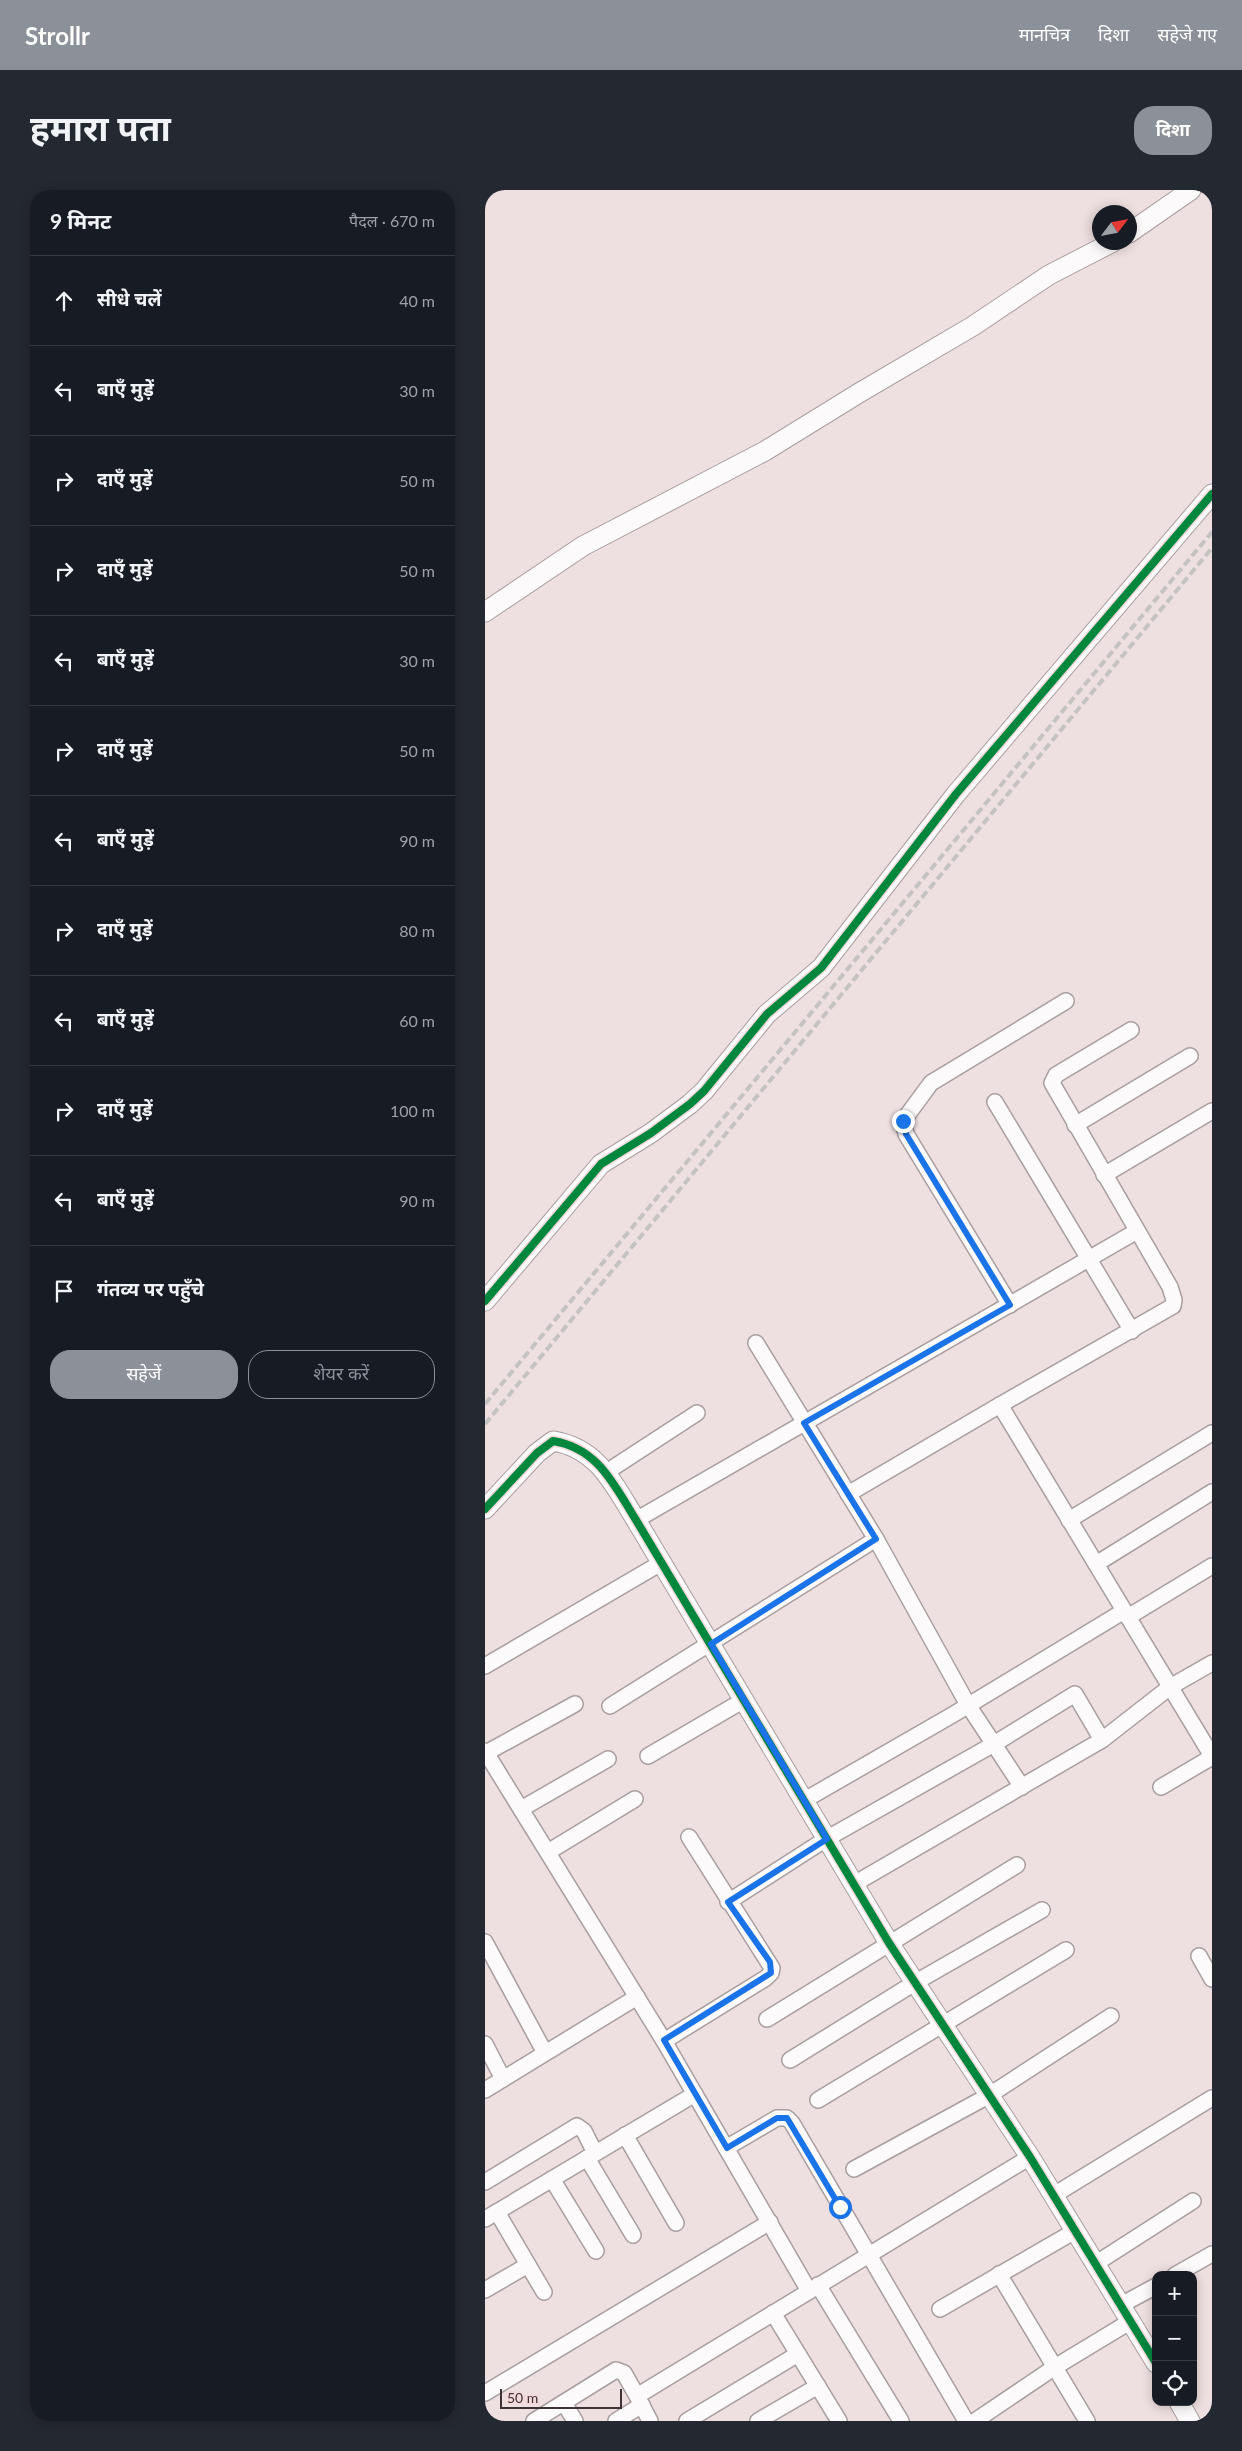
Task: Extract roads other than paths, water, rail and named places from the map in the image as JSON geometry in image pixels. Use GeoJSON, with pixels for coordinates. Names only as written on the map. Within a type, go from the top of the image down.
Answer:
{"type":"FeatureCollection","features":[{"type":"Feature","properties":{"kind":"street"},"geometry":{"type":"LineString","coordinates":[[1137,227],[1191,190]]}},
{"type":"Feature","properties":{"kind":"street"},"geometry":{"type":"LineString","coordinates":[[485,612],[583,546],[765,451],[973,326],[1049,275],[1097,250]]}},
{"type":"Feature","properties":{"kind":"street"},"geometry":{"type":"LineString","coordinates":[[485,1301],[601,1164],[651,1133],[690,1104],[704,1090],[767,1014],[821,968],[956,794],[1212,494]]}},
{"type":"Feature","properties":{"kind":"street"},"geometry":{"type":"LineString","coordinates":[[1010,1305],[906,1134],[903,1121],[931,1084],[1066,1001]]}},
{"type":"Feature","properties":{"kind":"street"},"geometry":{"type":"LineString","coordinates":[[848,1494],[1168,1310],[1174,1300],[1170,1287],[1052,1084],[1053,1079],[1131,1030]]}},
{"type":"Feature","properties":{"kind":"street"},"geometry":{"type":"LineString","coordinates":[[1075,1125],[1190,1056]]}},
{"type":"Feature","properties":{"kind":"street"},"geometry":{"type":"LineString","coordinates":[[995,1102],[1132,1330]]}},
{"type":"Feature","properties":{"kind":"street"},"geometry":{"type":"LineString","coordinates":[[1104,1175],[1212,1111]]}},
{"type":"Feature","properties":{"kind":"street"},"geometry":{"type":"LineString","coordinates":[[636,1520],[1137,1231]]}},
{"type":"Feature","properties":{"kind":"street"},"geometry":{"type":"LineString","coordinates":[[756,1344],[876,1539],[968,1706],[1022,1787]]}},
{"type":"Feature","properties":{"kind":"street"},"geometry":{"type":"LineString","coordinates":[[1000,1405],[1212,1756],[1161,1787]]}},
{"type":"Feature","properties":{"kind":"street"},"geometry":{"type":"LineString","coordinates":[[605,1472],[697,1413]]}},
{"type":"Feature","properties":{"kind":"street"},"geometry":{"type":"LineString","coordinates":[[1069,1520],[1212,1433]]}},
{"type":"Feature","properties":{"kind":"street"},"geometry":{"type":"LineString","coordinates":[[485,1509],[537,1453],[553,1441],[563,1442],[588,1453],[605,1472],[711,1644],[889,1943],[944,2023],[988,2096],[1054,2195],[1155,2361]]}},
{"type":"Feature","properties":{"kind":"street"},"geometry":{"type":"LineString","coordinates":[[1096,1564],[1212,1492]]}},
{"type":"Feature","properties":{"kind":"street"},"geometry":{"type":"LineString","coordinates":[[610,1706],[876,1539]]}},
{"type":"Feature","properties":{"kind":"street"},"geometry":{"type":"LineString","coordinates":[[485,1666],[661,1563]]}},
{"type":"Feature","properties":{"kind":"street"},"geometry":{"type":"LineString","coordinates":[[803,1801],[1212,1566]]}},
{"type":"Feature","properties":{"kind":"street"},"geometry":{"type":"LineString","coordinates":[[854,1884],[1102,1740],[1171,1687],[1212,1663]]}},
{"type":"Feature","properties":{"kind":"street"},"geometry":{"type":"LineString","coordinates":[[728,1902],[827,1839],[994,1744],[1075,1694],[1102,1740]]}},
{"type":"Feature","properties":{"kind":"street"},"geometry":{"type":"LineString","coordinates":[[648,1756],[743,1700]]}},
{"type":"Feature","properties":{"kind":"street"},"geometry":{"type":"LineString","coordinates":[[575,1704],[486,1752],[664,2040],[770,2222],[901,2421]]}},
{"type":"Feature","properties":{"kind":"street"},"geometry":{"type":"LineString","coordinates":[[521,1809],[608,1759]]}},
{"type":"Feature","properties":{"kind":"street"},"geometry":{"type":"LineString","coordinates":[[547,1852],[635,1799]]}},
{"type":"Feature","properties":{"kind":"street"},"geometry":{"type":"LineString","coordinates":[[664,2040],[771,1973],[770,1962],[728,1902],[689,1837]]}},
{"type":"Feature","properties":{"kind":"street"},"geometry":{"type":"LineString","coordinates":[[767,2020],[1017,1865]]}},
{"type":"Feature","properties":{"kind":"street"},"geometry":{"type":"LineString","coordinates":[[790,2060],[916,1982],[1042,1910]]}},
{"type":"Feature","properties":{"kind":"street"},"geometry":{"type":"LineString","coordinates":[[485,1942],[545,2053]]}},
{"type":"Feature","properties":{"kind":"street"},"geometry":{"type":"LineString","coordinates":[[818,2100],[1066,1950]]}},
{"type":"Feature","properties":{"kind":"street"},"geometry":{"type":"LineString","coordinates":[[1199,1956],[1212,1979]]}},
{"type":"Feature","properties":{"kind":"street"},"geometry":{"type":"LineString","coordinates":[[485,2090],[637,1997]]}},
{"type":"Feature","properties":{"kind":"street"},"geometry":{"type":"LineString","coordinates":[[854,2169],[988,2096],[1111,2016]]}},
{"type":"Feature","properties":{"kind":"street"},"geometry":{"type":"LineString","coordinates":[[485,2044],[503,2079]]}},
{"type":"Feature","properties":{"kind":"street"},"geometry":{"type":"LineString","coordinates":[[544,2292],[528,2265],[491,2216],[695,2094]]}},
{"type":"Feature","properties":{"kind":"street"},"geometry":{"type":"LineString","coordinates":[[1054,2195],[1212,2098]]}},
{"type":"Feature","properties":{"kind":"street"},"geometry":{"type":"LineString","coordinates":[[727,2148],[777,2118],[787,2118],[965,2421]]}},
{"type":"Feature","properties":{"kind":"street"},"geometry":{"type":"LineString","coordinates":[[485,2182],[577,2126],[584,2131],[591,2156],[633,2235]]}},
{"type":"Feature","properties":{"kind":"street"},"geometry":{"type":"LineString","coordinates":[[625,2135],[676,2223]]}},
{"type":"Feature","properties":{"kind":"street"},"geometry":{"type":"LineString","coordinates":[[615,2421],[640,2401],[773,2313],[1030,2158]]}},
{"type":"Feature","properties":{"kind":"street"},"geometry":{"type":"LineString","coordinates":[[552,2180],[596,2252]]}},
{"type":"Feature","properties":{"kind":"street"},"geometry":{"type":"LineString","coordinates":[[1095,2264],[1193,2201]]}},
{"type":"Feature","properties":{"kind":"street"},"geometry":{"type":"LineString","coordinates":[[485,2393],[770,2222]]}},
{"type":"Feature","properties":{"kind":"street"},"geometry":{"type":"LineString","coordinates":[[940,2309],[1075,2231]]}},
{"type":"Feature","properties":{"kind":"street"},"geometry":{"type":"LineString","coordinates":[[1182,2271],[1212,2254]]}},
{"type":"Feature","properties":{"kind":"street"},"geometry":{"type":"LineString","coordinates":[[485,2290],[528,2265]]}},
{"type":"Feature","properties":{"kind":"street"},"geometry":{"type":"LineString","coordinates":[[999,2274],[1087,2421]]}},
{"type":"Feature","properties":{"kind":"street"},"geometry":{"type":"LineString","coordinates":[[975,2421],[1055,2367],[1126,2313],[1152,2290]]}},
{"type":"Feature","properties":{"kind":"street"},"geometry":{"type":"LineString","coordinates":[[773,2313],[839,2421]]}},
{"type":"Feature","properties":{"kind":"street"},"geometry":{"type":"LineString","coordinates":[[687,2421],[798,2354]]}},
{"type":"Feature","properties":{"kind":"street"},"geometry":{"type":"LineString","coordinates":[[534,2421],[617,2370],[624,2373],[650,2421]]}},
{"type":"Feature","properties":{"kind":"street"},"geometry":{"type":"LineString","coordinates":[[758,2421],[818,2386]]}},
{"type":"Feature","properties":{"kind":"street"},"geometry":{"type":"LineString","coordinates":[[564,2403],[575,2421]]}},
{"type":"Feature","properties":{"kind":"street"},"geometry":{"type":"LineString","coordinates":[[1181,2406],[1190,2421]]}},
{"type":"Feature","properties":{"kind":"railway"},"geometry":{"type":"LineString","coordinates":[[485,1404],[1212,532]]}},
{"type":"Feature","properties":{"kind":"railway"},"geometry":{"type":"LineString","coordinates":[[485,1424],[1212,548]]}}]}
